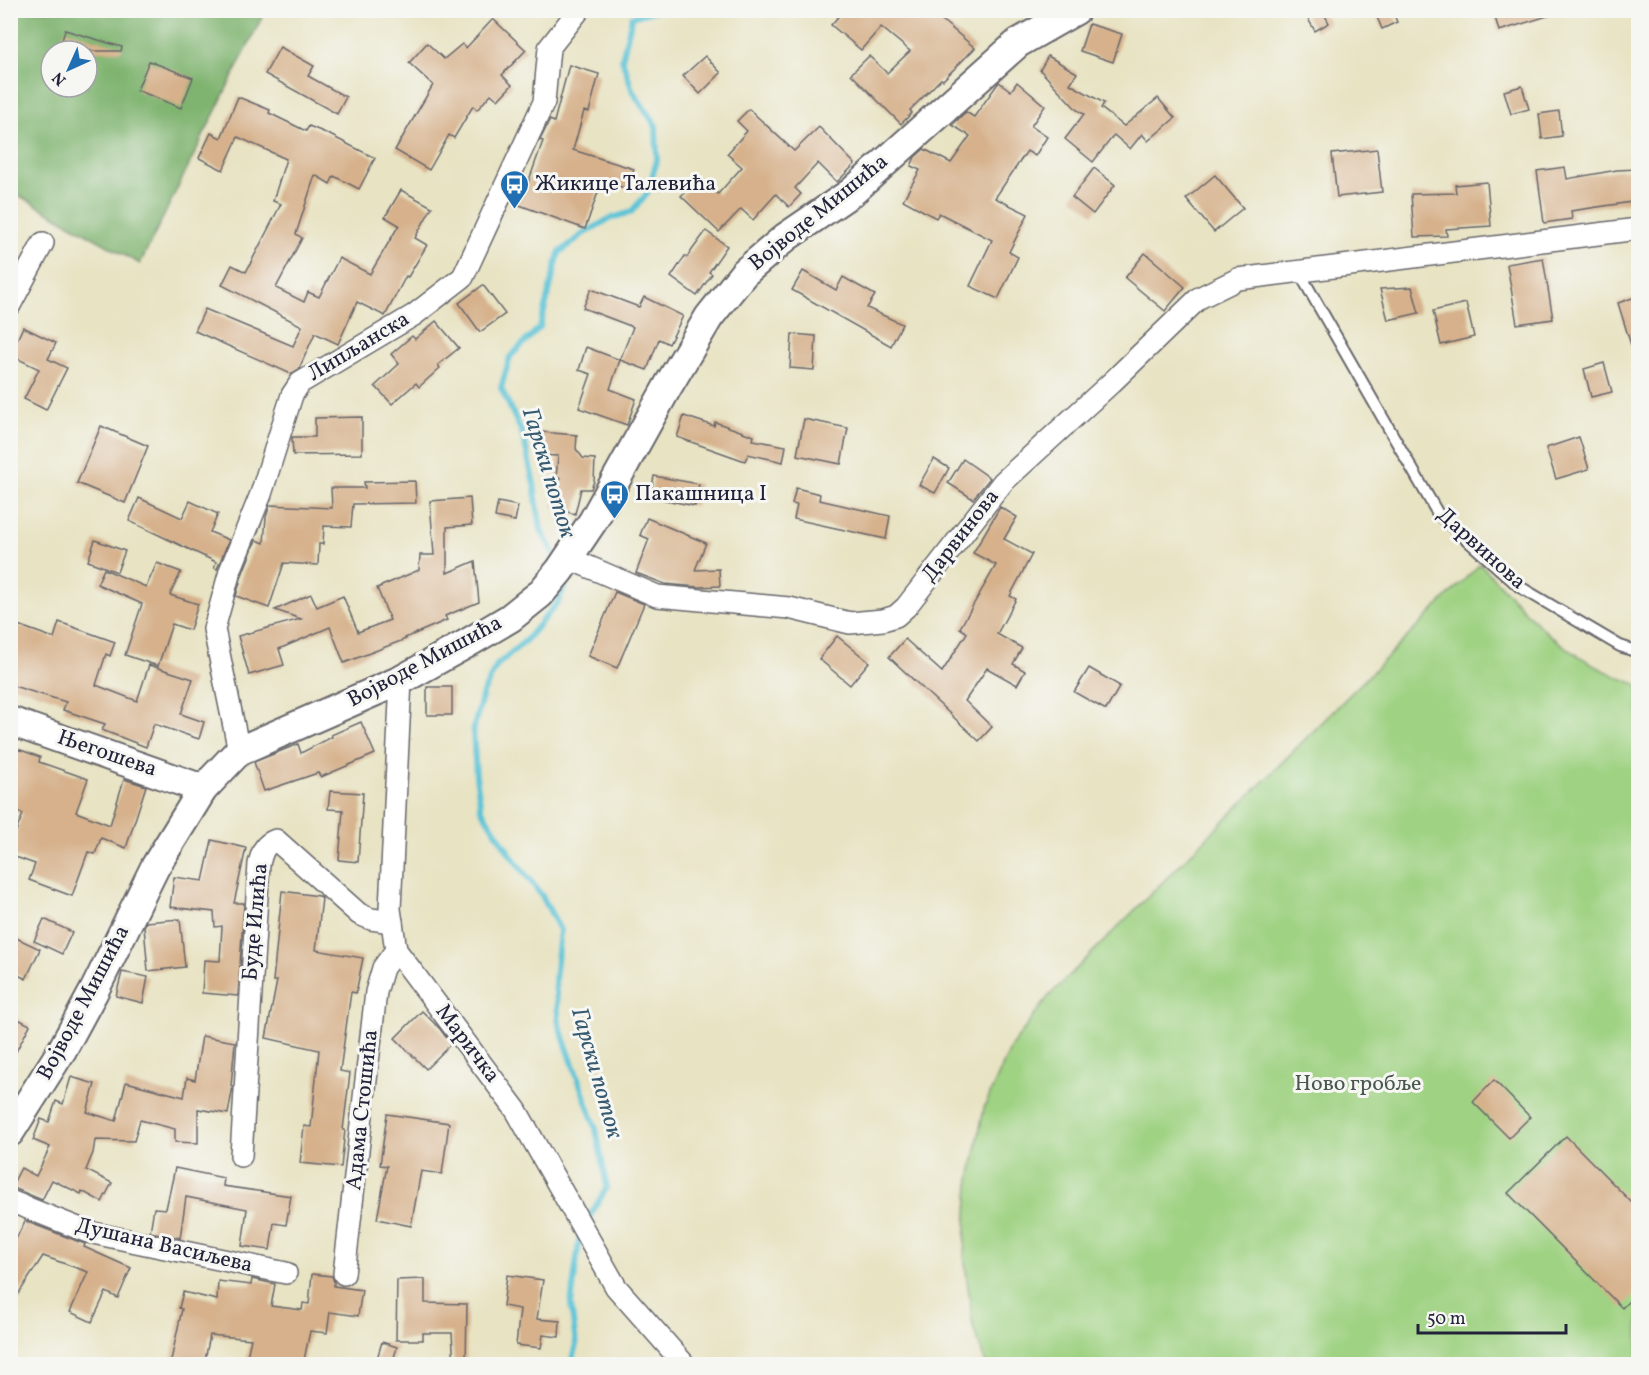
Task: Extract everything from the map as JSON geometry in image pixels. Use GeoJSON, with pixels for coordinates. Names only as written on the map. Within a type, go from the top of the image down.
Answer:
{"type":"FeatureCollection","features":[{"type":"Feature","properties":{"kind":"street","name":"Липљанска"},"geometry":{"type":"LineString","coordinates":[[238,751],[214,629],[230,572],[261,494],[292,395],[300,383],[414,315],[463,277],[544,102],[549,48],[579,10]]}},
{"type":"Feature","properties":{"kind":"street","name":"Војводе Мишића"},"geometry":{"type":"LineString","coordinates":[[10,1132],[62,1050],[155,867],[203,789],[238,751],[401,680],[510,618],[540,594],[593,521],[703,327],[744,273],[786,237],[852,192],[1018,43],[1076,10]]}},
{"type":"Feature","properties":{"kind":"street","name":"Дарвинова"},"geometry":{"type":"LineString","coordinates":[[572,552],[657,596],[789,608],[850,623],[883,620],[896,616],[906,607],[1003,482],[1111,383],[1198,298],[1238,279],[1638,229]]}},
{"type":"Feature","properties":{"kind":"street"},"geometry":{"type":"LineString","coordinates":[[10,305],[43,243]]}},
{"type":"Feature","properties":{"kind":"street","name":"Маричка"},"geometry":{"type":"LineString","coordinates":[[401,680],[390,909],[396,950],[516,1110],[616,1287],[684,1365]]}},
{"type":"Feature","properties":{"kind":"street","name":"Његошева"},"geometry":{"type":"LineString","coordinates":[[10,721],[203,789]]}},
{"type":"Feature","properties":{"kind":"street","name":"Буде Илића"},"geometry":{"type":"LineString","coordinates":[[241,1156],[259,864],[268,842],[276,840],[359,914],[371,919],[392,922]]}},
{"type":"Feature","properties":{"kind":"street","name":"Адама Стошића"},"geometry":{"type":"LineString","coordinates":[[344,1274],[376,992],[383,968],[396,950]]}},
{"type":"Feature","properties":{"kind":"street","name":"Душана Васиљева"},"geometry":{"type":"LineString","coordinates":[[10,1201],[88,1232],[286,1273]]}},
{"type":"Feature","properties":{"kind":"lane","name":"Дарвинова"},"geometry":{"type":"LineString","coordinates":[[1299,272],[1438,514],[1520,587],[1620,646],[1638,652]]}},
{"type":"Feature","properties":{"kind":"green space"},"geometry":{"type":"Polygon","coordinates":[[[11,11],[265,11],[140,264],[11,191],[11,11]]]}},
{"type":"Feature","properties":{"kind":"green space","name":"Ново гробље"},"geometry":{"type":"Polygon","coordinates":[[[1480,564],[1529,616],[1560,643],[1598,667],[1638,685],[1638,1364],[986,1364],[973,1327],[964,1254],[969,1185],[984,1108],[1011,1047],[1048,997],[1480,564]]]}},
{"type":"Feature","properties":{"kind":"building"},"geometry":{"type":"Polygon","coordinates":[[[844,10],[930,10],[975,48],[910,110],[912,113],[901,124],[851,74],[869,56],[887,73],[910,51],[881,27],[861,50],[831,25],[844,10]]]}},
{"type":"Feature","properties":{"kind":"building"},"geometry":{"type":"Polygon","coordinates":[[[1303,10],[1322,10],[1329,23],[1315,31],[1303,10]]]}},
{"type":"Feature","properties":{"kind":"building"},"geometry":{"type":"Polygon","coordinates":[[[1374,10],[1392,10],[1397,22],[1382,29],[1374,10]]]}},
{"type":"Feature","properties":{"kind":"building"},"geometry":{"type":"Polygon","coordinates":[[[1493,10],[1554,10],[1554,14],[1499,31],[1493,10]]]}},
{"type":"Feature","properties":{"kind":"building"},"geometry":{"type":"Polygon","coordinates":[[[493,19],[526,50],[502,75],[512,85],[498,100],[491,94],[477,110],[473,106],[454,138],[449,135],[429,170],[395,150],[433,85],[409,63],[427,43],[444,59],[462,44],[466,48],[493,19]]]}},
{"type":"Feature","properties":{"kind":"building"},"geometry":{"type":"Polygon","coordinates":[[[1089,24],[1122,34],[1113,62],[1080,51],[1089,24]]]}},
{"type":"Feature","properties":{"kind":"building"},"geometry":{"type":"Polygon","coordinates":[[[65,30],[95,39],[62,39],[65,30]]]}},
{"type":"Feature","properties":{"kind":"building"},"geometry":{"type":"Polygon","coordinates":[[[99,40],[122,47],[121,51],[99,51],[99,40]]]}},
{"type":"Feature","properties":{"kind":"building"},"geometry":{"type":"Polygon","coordinates":[[[280,47],[314,66],[308,76],[346,97],[337,114],[265,74],[280,47]]]}},
{"type":"Feature","properties":{"kind":"building"},"geometry":{"type":"Polygon","coordinates":[[[705,56],[721,73],[700,94],[683,76],[705,56]]]}},
{"type":"Feature","properties":{"kind":"building"},"geometry":{"type":"Polygon","coordinates":[[[1048,56],[1077,73],[1070,84],[1104,103],[1101,108],[1124,126],[1158,98],[1175,118],[1148,141],[1142,134],[1130,149],[1114,135],[1093,162],[1065,139],[1084,114],[1077,110],[1040,70],[1048,56]]]}},
{"type":"Feature","properties":{"kind":"building"},"geometry":{"type":"Polygon","coordinates":[[[149,61],[193,78],[181,108],[137,90],[149,61]]]}},
{"type":"Feature","properties":{"kind":"building"},"geometry":{"type":"Polygon","coordinates":[[[569,65],[599,74],[589,112],[584,111],[573,150],[634,169],[628,189],[602,181],[585,229],[514,203],[521,181],[528,183],[543,141],[540,140],[550,120],[554,122],[569,65]]]}},
{"type":"Feature","properties":{"kind":"building"},"geometry":{"type":"Polygon","coordinates":[[[999,82],[1011,91],[1017,82],[1045,106],[1031,126],[1047,137],[1035,156],[1027,151],[995,198],[1028,214],[1009,252],[1018,257],[998,299],[970,286],[992,240],[939,213],[936,218],[903,200],[920,170],[911,166],[915,157],[924,149],[951,163],[970,136],[952,125],[966,112],[974,117],[999,82]]]}},
{"type":"Feature","properties":{"kind":"building"},"geometry":{"type":"Polygon","coordinates":[[[1522,86],[1529,109],[1511,114],[1504,91],[1522,86]]]}},
{"type":"Feature","properties":{"kind":"building"},"geometry":{"type":"Polygon","coordinates":[[[238,97],[270,110],[269,113],[306,131],[309,126],[375,158],[359,189],[334,176],[330,184],[315,175],[296,234],[302,238],[276,288],[304,302],[308,292],[319,297],[339,258],[370,274],[399,225],[385,217],[401,190],[432,207],[415,238],[427,245],[408,277],[406,276],[385,316],[357,302],[338,344],[315,333],[299,369],[291,374],[195,331],[205,309],[293,346],[302,326],[222,285],[232,265],[246,272],[281,204],[273,201],[286,159],[238,137],[223,170],[199,158],[211,133],[221,138],[238,97]]]}},
{"type":"Feature","properties":{"kind":"building"},"geometry":{"type":"Polygon","coordinates":[[[749,109],[794,151],[819,127],[855,164],[837,182],[818,163],[795,188],[801,194],[789,207],[776,194],[753,220],[741,209],[719,232],[681,196],[700,177],[718,194],[742,167],[727,154],[747,131],[737,121],[749,109]]]}},
{"type":"Feature","properties":{"kind":"building"},"geometry":{"type":"Polygon","coordinates":[[[1559,111],[1562,136],[1542,139],[1539,114],[1559,111]]]}},
{"type":"Feature","properties":{"kind":"building"},"geometry":{"type":"Polygon","coordinates":[[[1377,149],[1382,192],[1337,197],[1332,154],[1377,149]]]}},
{"type":"Feature","properties":{"kind":"building"},"geometry":{"type":"Polygon","coordinates":[[[1565,167],[1567,179],[1617,170],[1638,169],[1638,201],[1571,211],[1572,219],[1544,223],[1537,171],[1565,167]]]}},
{"type":"Feature","properties":{"kind":"building"},"geometry":{"type":"Polygon","coordinates":[[[1094,168],[1115,185],[1093,214],[1072,197],[1094,168]]]}},
{"type":"Feature","properties":{"kind":"building"},"geometry":{"type":"Polygon","coordinates":[[[1215,175],[1243,208],[1214,232],[1186,199],[1215,175]]]}},
{"type":"Feature","properties":{"kind":"building"},"geometry":{"type":"Polygon","coordinates":[[[1487,182],[1491,226],[1446,229],[1447,236],[1414,237],[1411,194],[1456,193],[1455,185],[1487,182]]]}},
{"type":"Feature","properties":{"kind":"building"},"geometry":{"type":"Polygon","coordinates":[[[706,231],[727,246],[709,272],[712,274],[697,296],[671,277],[706,231]]]}},
{"type":"Feature","properties":{"kind":"building"},"geometry":{"type":"Polygon","coordinates":[[[1145,253],[1185,287],[1165,311],[1125,278],[1145,253]]]}},
{"type":"Feature","properties":{"kind":"building"},"geometry":{"type":"Polygon","coordinates":[[[1543,258],[1553,319],[1517,324],[1507,264],[1543,258]]]}},
{"type":"Feature","properties":{"kind":"building"},"geometry":{"type":"Polygon","coordinates":[[[803,271],[836,290],[843,277],[875,295],[867,308],[902,324],[891,346],[792,290],[803,271]]]}},
{"type":"Feature","properties":{"kind":"building"},"geometry":{"type":"Polygon","coordinates":[[[483,285],[505,314],[480,332],[459,303],[483,285]]]}},
{"type":"Feature","properties":{"kind":"building"},"geometry":{"type":"Polygon","coordinates":[[[1412,287],[1419,313],[1388,320],[1380,289],[1412,287]]]}},
{"type":"Feature","properties":{"kind":"building"},"geometry":{"type":"Polygon","coordinates":[[[591,289],[639,307],[644,297],[683,316],[669,344],[659,339],[647,370],[620,360],[633,327],[583,308],[591,289]]]}},
{"type":"Feature","properties":{"kind":"building"},"geometry":{"type":"Polygon","coordinates":[[[1638,296],[1638,357],[1635,358],[1618,303],[1638,296]]]}},
{"type":"Feature","properties":{"kind":"building"},"geometry":{"type":"Polygon","coordinates":[[[1466,303],[1474,337],[1441,345],[1433,311],[1466,303]]]}},
{"type":"Feature","properties":{"kind":"building"},"geometry":{"type":"Polygon","coordinates":[[[436,321],[459,348],[438,365],[440,368],[419,387],[416,383],[392,404],[375,386],[399,364],[391,354],[412,336],[415,339],[436,321]]]}},
{"type":"Feature","properties":{"kind":"building"},"geometry":{"type":"Polygon","coordinates":[[[23,327],[56,343],[48,359],[67,368],[46,410],[24,399],[39,369],[10,355],[23,327]]]}},
{"type":"Feature","properties":{"kind":"building"},"geometry":{"type":"Polygon","coordinates":[[[792,334],[816,336],[814,370],[790,368],[792,334]]]}},
{"type":"Feature","properties":{"kind":"building"},"geometry":{"type":"Polygon","coordinates":[[[586,347],[620,360],[610,389],[636,399],[627,425],[579,408],[591,374],[579,370],[586,347]]]}},
{"type":"Feature","properties":{"kind":"building"},"geometry":{"type":"Polygon","coordinates":[[[1604,363],[1612,392],[1591,397],[1584,369],[1604,363]]]}},
{"type":"Feature","properties":{"kind":"building"},"geometry":{"type":"Polygon","coordinates":[[[684,416],[714,426],[715,422],[754,436],[753,440],[786,446],[783,462],[748,454],[745,461],[677,437],[684,416]]]}},
{"type":"Feature","properties":{"kind":"building"},"geometry":{"type":"Polygon","coordinates":[[[362,417],[362,454],[293,455],[292,437],[315,437],[315,418],[362,417]]]}},
{"type":"Feature","properties":{"kind":"building"},"geometry":{"type":"Polygon","coordinates":[[[804,419],[848,428],[841,464],[797,455],[804,419]]]}},
{"type":"Feature","properties":{"kind":"building"},"geometry":{"type":"Polygon","coordinates":[[[101,426],[148,446],[125,503],[77,483],[101,426]]]}},
{"type":"Feature","properties":{"kind":"building"},"geometry":{"type":"Polygon","coordinates":[[[540,432],[577,435],[576,449],[583,458],[595,459],[594,481],[591,489],[581,489],[575,514],[553,508],[560,478],[556,478],[558,456],[538,455],[540,432]]]}},
{"type":"Feature","properties":{"kind":"building"},"geometry":{"type":"Polygon","coordinates":[[[1579,437],[1589,469],[1556,479],[1546,448],[1579,437]]]}},
{"type":"Feature","properties":{"kind":"building"},"geometry":{"type":"Polygon","coordinates":[[[934,459],[949,468],[935,493],[919,485],[934,459]]]}},
{"type":"Feature","properties":{"kind":"building"},"geometry":{"type":"Polygon","coordinates":[[[963,459],[990,478],[973,499],[948,483],[963,459]]]}},
{"type":"Feature","properties":{"kind":"building"},"geometry":{"type":"Polygon","coordinates":[[[654,476],[699,484],[695,506],[650,497],[654,476]]]}},
{"type":"Feature","properties":{"kind":"building"},"geometry":{"type":"Polygon","coordinates":[[[415,481],[416,503],[353,504],[351,527],[324,526],[323,544],[319,544],[318,565],[284,563],[269,608],[236,596],[256,540],[264,543],[266,517],[270,505],[332,508],[331,488],[365,488],[364,482],[415,481]]]}},
{"type":"Feature","properties":{"kind":"building"},"geometry":{"type":"Polygon","coordinates":[[[796,488],[820,494],[819,500],[890,516],[886,539],[794,519],[797,505],[792,504],[796,488]]]}},
{"type":"Feature","properties":{"kind":"building"},"geometry":{"type":"Polygon","coordinates":[[[139,498],[182,518],[190,501],[218,514],[210,532],[229,540],[217,569],[214,568],[216,562],[129,521],[139,498]]]}},
{"type":"Feature","properties":{"kind":"building"},"geometry":{"type":"Polygon","coordinates":[[[470,498],[472,525],[447,527],[447,573],[475,561],[479,602],[445,616],[447,620],[406,639],[344,663],[330,627],[279,649],[284,665],[249,675],[238,636],[301,619],[275,610],[311,594],[317,607],[343,596],[358,632],[390,620],[377,588],[419,570],[420,555],[434,555],[430,501],[470,498]]]}},
{"type":"Feature","properties":{"kind":"building"},"geometry":{"type":"Polygon","coordinates":[[[498,502],[518,506],[515,521],[495,517],[498,502]]]}},
{"type":"Feature","properties":{"kind":"building"},"geometry":{"type":"Polygon","coordinates":[[[1000,507],[1017,517],[1004,539],[1032,554],[1010,596],[1016,599],[997,634],[1022,648],[1013,664],[1025,671],[1017,685],[987,668],[965,701],[992,727],[979,741],[889,657],[905,639],[942,672],[967,633],[960,628],[996,565],[973,553],[1000,507]]]}},
{"type":"Feature","properties":{"kind":"building"},"geometry":{"type":"Polygon","coordinates":[[[647,518],[706,543],[695,570],[719,569],[720,586],[665,584],[636,573],[649,539],[640,535],[647,518]]]}},
{"type":"Feature","properties":{"kind":"building"},"geometry":{"type":"Polygon","coordinates":[[[95,540],[125,551],[117,572],[88,561],[95,540]]]}},
{"type":"Feature","properties":{"kind":"building"},"geometry":{"type":"Polygon","coordinates":[[[157,563],[181,572],[170,595],[198,604],[190,630],[172,624],[158,666],[125,655],[142,604],[97,584],[104,569],[146,587],[157,563]]]}},
{"type":"Feature","properties":{"kind":"building"},"geometry":{"type":"Polygon","coordinates":[[[615,592],[644,604],[617,668],[588,656],[615,592]]]}},
{"type":"Feature","properties":{"kind":"building"},"geometry":{"type":"Polygon","coordinates":[[[59,622],[115,642],[110,656],[106,654],[96,685],[137,701],[149,665],[193,679],[181,714],[204,722],[199,739],[154,724],[146,747],[102,730],[105,724],[63,710],[66,702],[10,685],[10,636],[15,624],[54,638],[59,622]]]}},
{"type":"Feature","properties":{"kind":"building"},"geometry":{"type":"Polygon","coordinates":[[[837,636],[869,662],[850,685],[819,659],[837,636]]]}},
{"type":"Feature","properties":{"kind":"building"},"geometry":{"type":"Polygon","coordinates":[[[1089,668],[1120,686],[1106,710],[1074,692],[1089,668]]]}},
{"type":"Feature","properties":{"kind":"building"},"geometry":{"type":"Polygon","coordinates":[[[427,687],[452,687],[452,715],[427,715],[427,687]]]}},
{"type":"Feature","properties":{"kind":"building"},"geometry":{"type":"Polygon","coordinates":[[[361,722],[375,754],[321,777],[318,773],[264,791],[254,762],[298,744],[301,753],[332,737],[331,735],[361,722]]]}},
{"type":"Feature","properties":{"kind":"building"},"geometry":{"type":"Polygon","coordinates":[[[18,749],[40,757],[39,762],[88,779],[76,812],[110,825],[124,779],[146,786],[126,848],[101,838],[95,854],[88,852],[72,896],[29,880],[35,864],[10,855],[10,846],[23,814],[10,809],[10,772],[18,749]]]}},
{"type":"Feature","properties":{"kind":"building"},"geometry":{"type":"Polygon","coordinates":[[[330,791],[363,793],[358,862],[339,860],[343,810],[328,809],[330,791]]]}},
{"type":"Feature","properties":{"kind":"building"},"geometry":{"type":"Polygon","coordinates":[[[212,840],[246,848],[234,903],[244,903],[238,996],[202,993],[204,960],[220,961],[222,926],[215,927],[214,912],[170,907],[174,877],[203,881],[212,840]]]}},
{"type":"Feature","properties":{"kind":"building"},"geometry":{"type":"Polygon","coordinates":[[[282,891],[322,898],[316,950],[363,958],[356,993],[351,992],[340,1071],[350,1073],[341,1167],[300,1163],[304,1126],[311,1127],[319,1050],[266,1038],[277,981],[273,981],[282,891]]]}},
{"type":"Feature","properties":{"kind":"building"},"geometry":{"type":"Polygon","coordinates":[[[44,919],[72,932],[62,954],[34,941],[44,919]]]}},
{"type":"Feature","properties":{"kind":"building"},"geometry":{"type":"Polygon","coordinates":[[[180,919],[185,967],[148,971],[144,927],[146,922],[180,919]]]}},
{"type":"Feature","properties":{"kind":"building"},"geometry":{"type":"Polygon","coordinates":[[[10,935],[40,949],[26,979],[10,971],[10,935]]]}},
{"type":"Feature","properties":{"kind":"building"},"geometry":{"type":"Polygon","coordinates":[[[122,972],[148,977],[143,1003],[116,996],[122,972]]]}},
{"type":"Feature","properties":{"kind":"building"},"geometry":{"type":"Polygon","coordinates":[[[422,1011],[451,1044],[426,1069],[395,1038],[422,1011]]]}},
{"type":"Feature","properties":{"kind":"building"},"geometry":{"type":"Polygon","coordinates":[[[10,1015],[30,1025],[10,1063],[10,1015]]]}},
{"type":"Feature","properties":{"kind":"building"},"geometry":{"type":"Polygon","coordinates":[[[202,1036],[235,1042],[231,1086],[233,1086],[228,1114],[198,1109],[198,1143],[175,1142],[175,1129],[140,1120],[134,1141],[95,1140],[93,1153],[86,1170],[112,1183],[102,1202],[82,1191],[81,1194],[52,1180],[42,1200],[11,1187],[21,1168],[36,1176],[50,1147],[33,1140],[41,1119],[49,1122],[56,1101],[63,1104],[71,1077],[95,1084],[87,1112],[116,1121],[126,1082],[184,1097],[187,1078],[195,1080],[202,1036]]]}},
{"type":"Feature","properties":{"kind":"building"},"geometry":{"type":"Polygon","coordinates":[[[1494,1080],[1530,1117],[1509,1138],[1473,1102],[1494,1080]]]}},
{"type":"Feature","properties":{"kind":"building"},"geometry":{"type":"Polygon","coordinates":[[[387,1114],[449,1123],[442,1174],[421,1171],[411,1226],[377,1219],[387,1166],[380,1165],[387,1114]]]}},
{"type":"Feature","properties":{"kind":"building"},"geometry":{"type":"Polygon","coordinates":[[[1566,1136],[1638,1209],[1638,1292],[1622,1308],[1508,1193],[1566,1136]]]}},
{"type":"Feature","properties":{"kind":"building"},"geometry":{"type":"Polygon","coordinates":[[[175,1168],[224,1178],[223,1186],[291,1196],[286,1225],[274,1223],[270,1250],[242,1246],[247,1209],[186,1197],[180,1238],[150,1232],[154,1208],[166,1209],[175,1168]]]}},
{"type":"Feature","properties":{"kind":"building"},"geometry":{"type":"Polygon","coordinates":[[[25,1221],[85,1244],[84,1247],[131,1268],[118,1298],[106,1292],[92,1322],[70,1312],[88,1272],[43,1256],[10,1307],[10,1236],[16,1239],[25,1221]]]}},
{"type":"Feature","properties":{"kind":"building"},"geometry":{"type":"Polygon","coordinates":[[[312,1274],[332,1276],[334,1286],[362,1290],[358,1316],[330,1312],[327,1333],[310,1331],[303,1365],[245,1365],[251,1339],[210,1335],[204,1365],[170,1365],[182,1309],[179,1308],[183,1292],[217,1300],[218,1281],[251,1285],[252,1279],[275,1284],[271,1306],[302,1310],[303,1303],[309,1304],[312,1274]]]}},
{"type":"Feature","properties":{"kind":"building"},"geometry":{"type":"Polygon","coordinates":[[[507,1275],[543,1280],[537,1319],[560,1321],[559,1337],[543,1335],[541,1348],[516,1345],[520,1309],[503,1306],[507,1275]]]}},
{"type":"Feature","properties":{"kind":"building"},"geometry":{"type":"Polygon","coordinates":[[[425,1279],[425,1303],[467,1304],[466,1365],[454,1365],[452,1333],[423,1333],[423,1340],[396,1340],[397,1280],[425,1279]]]}},
{"type":"Feature","properties":{"kind":"building"},"geometry":{"type":"Polygon","coordinates":[[[382,1342],[397,1347],[392,1365],[375,1365],[382,1342]]]}},
{"type":"Feature","properties":{"kind":"waterway","name":"Гарски поток"},"geometry":{"type":"LineString","coordinates":[[557,560],[541,530],[523,435],[501,388],[510,357],[540,327],[559,253],[583,234],[609,219],[631,212],[647,194],[657,160],[656,126],[633,92],[622,59],[632,17],[656,10]]}},
{"type":"Feature","properties":{"kind":"waterway","name":"Гарски поток"},"geometry":{"type":"LineString","coordinates":[[567,580],[558,602],[526,640],[497,665],[483,693],[473,730],[481,809],[510,854],[542,896],[560,930],[555,981],[559,1025],[596,1129],[607,1187],[586,1223]]}},
{"type":"Feature","properties":{"kind":"waterway","name":"Гарски поток"},"geometry":{"type":"LineString","coordinates":[[571,1364],[576,1344],[571,1305],[580,1235]]}},
{"type":"Feature","properties":{"kind":"place","name":"Жикице Талевића"},"geometry":{"type":"Point","coordinates":[514,210]}},
{"type":"Feature","properties":{"kind":"place","name":"Пакашница I"},"geometry":{"type":"Point","coordinates":[614,520]}}]}
